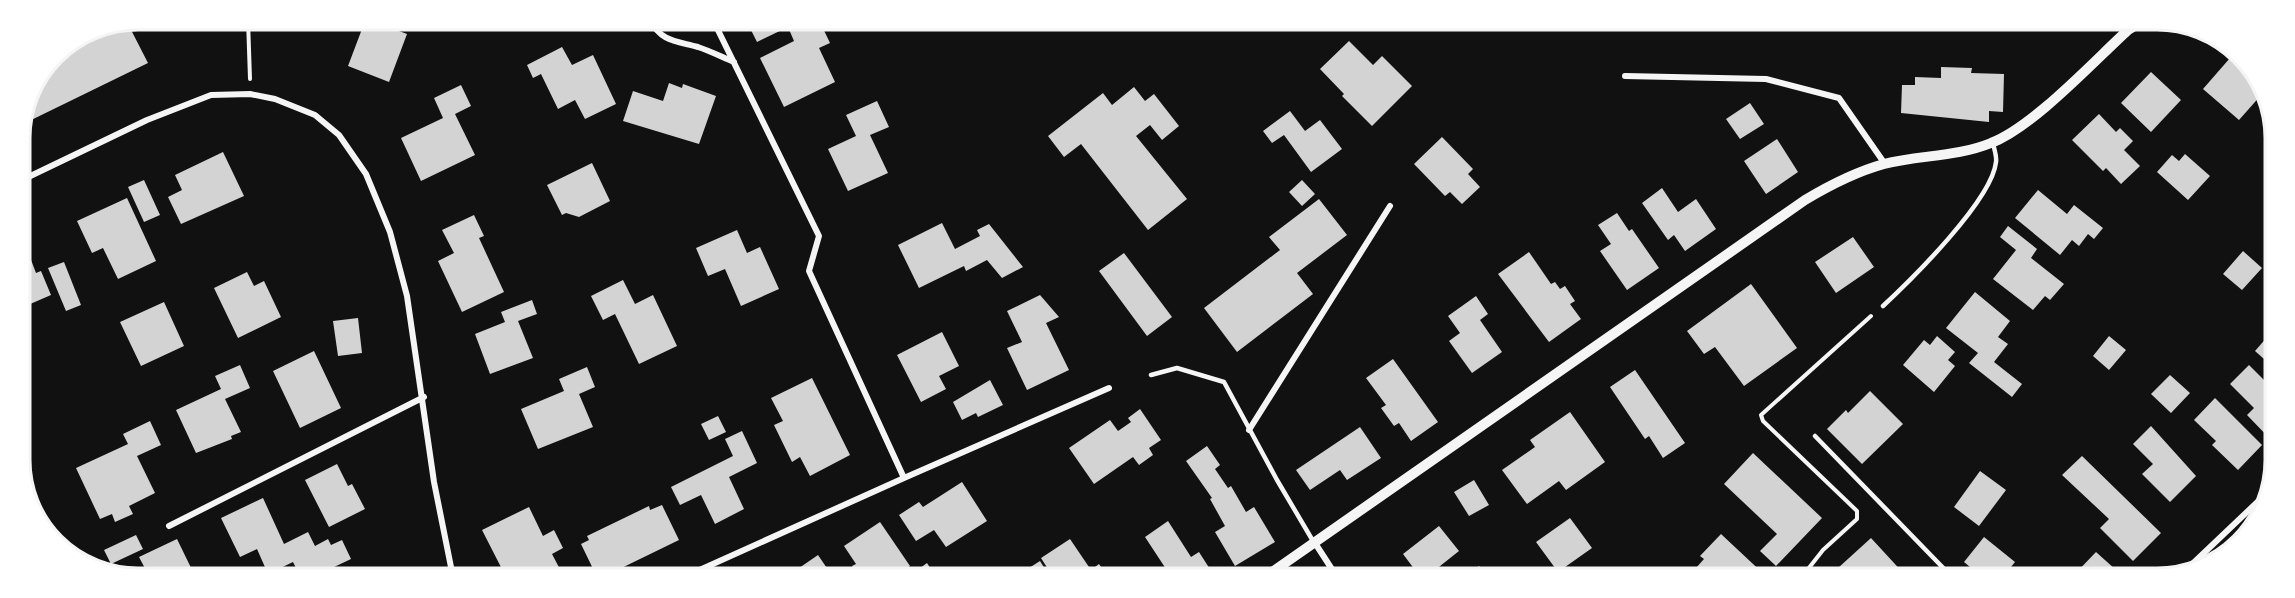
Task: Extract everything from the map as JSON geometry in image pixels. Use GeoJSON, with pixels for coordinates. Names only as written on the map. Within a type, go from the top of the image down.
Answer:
{"type":"FeatureCollection","features":[{"type":"Feature","properties":{"kind":"street"},"geometry":{"type":"LineString","coordinates":[[655,30],[667,40],[697,47],[734,62]]}},
{"type":"Feature","properties":{"kind":"street"},"geometry":{"type":"LineString","coordinates":[[718,30],[819,236],[809,271],[904,478]]}},
{"type":"Feature","properties":{"kind":"street"},"geometry":{"type":"LineString","coordinates":[[1278,568],[1804,200],[1843,178],[1885,164],[1969,151],[1993,143],[2018,130],[2132,30]]}},
{"type":"Feature","properties":{"kind":"street"},"geometry":{"type":"LineString","coordinates":[[1625,76],[1766,79],[1839,98],[1885,164]]}},
{"type":"Feature","properties":{"kind":"street"},"geometry":{"type":"LineString","coordinates":[[30,176],[180,105],[211,95],[250,94],[275,99],[315,115],[339,135],[366,174],[390,232],[408,296],[434,482],[451,568]]}},
{"type":"Feature","properties":{"kind":"street"},"geometry":{"type":"LineString","coordinates":[[1249,429],[1389,206]]}},
{"type":"Feature","properties":{"kind":"street"},"geometry":{"type":"LineString","coordinates":[[704,568],[1109,388]]}},
{"type":"Feature","properties":{"kind":"street"},"geometry":{"type":"LineString","coordinates":[[169,526],[423,397]]}},
{"type":"Feature","properties":{"kind":"street"},"geometry":{"type":"LineString","coordinates":[[2195,561],[2256,502]]}},
{"type":"Feature","properties":{"kind":"street"},"geometry":{"type":"LineString","coordinates":[[1314,543],[1331,568]]}},
{"type":"Feature","properties":{"kind":"lane"},"geometry":{"type":"LineString","coordinates":[[1882,306],[1916,273],[1981,196],[1996,161],[1993,143]]}},
{"type":"Feature","properties":{"kind":"lane"},"geometry":{"type":"LineString","coordinates":[[1151,375],[1180,368],[1224,382],[1314,543]]}},
{"type":"Feature","properties":{"kind":"lane"},"geometry":{"type":"LineString","coordinates":[[1815,436],[1943,568]]}},
{"type":"Feature","properties":{"kind":"path"},"geometry":{"type":"LineString","coordinates":[[248,30],[250,94]]}},
{"type":"Feature","properties":{"kind":"path"},"geometry":{"type":"LineString","coordinates":[[1809,568],[1823,550],[1857,519],[1857,511],[1763,421],[1761,415],[1882,306]]}},
{"type":"Feature","properties":{"kind":"building"},"geometry":{"type":"Polygon","coordinates":[[[131,30],[148,63],[32,120],[41,90],[52,72],[78,48],[96,38],[131,30]]]}},
{"type":"Feature","properties":{"kind":"building"},"geometry":{"type":"Polygon","coordinates":[[[362,30],[396,30],[407,34],[389,82],[348,66],[362,30]]]}},
{"type":"Feature","properties":{"kind":"building"},"geometry":{"type":"Polygon","coordinates":[[[751,30],[782,30],[757,42],[751,30]]]}},
{"type":"Feature","properties":{"kind":"building"},"geometry":{"type":"Polygon","coordinates":[[[789,30],[824,30],[830,43],[819,48],[835,82],[784,107],[760,58],[794,41],[789,30]]]}},
{"type":"Feature","properties":{"kind":"building"},"geometry":{"type":"Polygon","coordinates":[[[1349,41],[1373,65],[1382,56],[1412,86],[1372,126],[1342,96],[1344,94],[1320,69],[1349,41]]]}},
{"type":"Feature","properties":{"kind":"building"},"geometry":{"type":"Polygon","coordinates":[[[562,47],[572,65],[593,55],[616,104],[585,119],[575,100],[558,109],[541,74],[533,78],[527,65],[562,47]]]}},
{"type":"Feature","properties":{"kind":"building"},"geometry":{"type":"Polygon","coordinates":[[[2230,59],[2243,72],[2257,99],[2239,120],[2203,89],[2230,59]]]}},
{"type":"Feature","properties":{"kind":"building"},"geometry":{"type":"Polygon","coordinates":[[[1941,67],[1972,68],[1971,73],[2004,74],[2003,112],[1989,111],[1989,122],[1901,113],[1902,85],[1915,85],[1915,77],[1941,78],[1941,67]]]}},
{"type":"Feature","properties":{"kind":"building"},"geometry":{"type":"Polygon","coordinates":[[[2151,72],[2181,100],[2151,132],[2121,103],[2151,72]]]}},
{"type":"Feature","properties":{"kind":"building"},"geometry":{"type":"Polygon","coordinates":[[[669,83],[682,88],[683,84],[716,96],[699,144],[623,121],[633,91],[663,101],[669,83]]]}},
{"type":"Feature","properties":{"kind":"building"},"geometry":{"type":"Polygon","coordinates":[[[461,85],[471,106],[455,114],[475,155],[421,181],[401,138],[443,118],[434,98],[461,85]]]}},
{"type":"Feature","properties":{"kind":"building"},"geometry":{"type":"Polygon","coordinates":[[[1134,87],[1145,101],[1154,94],[1179,126],[1162,140],[1150,125],[1136,136],[1187,199],[1148,230],[1081,144],[1064,157],[1048,136],[1103,93],[1112,105],[1134,87]]]}},
{"type":"Feature","properties":{"kind":"building"},"geometry":{"type":"Polygon","coordinates":[[[877,101],[889,127],[870,135],[888,173],[848,191],[828,149],[856,136],[846,115],[877,101]]]}},
{"type":"Feature","properties":{"kind":"building"},"geometry":{"type":"Polygon","coordinates":[[[1750,103],[1764,124],[1740,139],[1726,119],[1750,103]]]}},
{"type":"Feature","properties":{"kind":"building"},"geometry":{"type":"Polygon","coordinates":[[[1290,111],[1305,131],[1320,120],[1342,149],[1311,172],[1284,135],[1272,143],[1263,131],[1290,111]]]}},
{"type":"Feature","properties":{"kind":"building"},"geometry":{"type":"Polygon","coordinates":[[[2099,114],[2116,132],[2120,128],[2133,141],[2124,150],[2140,166],[2121,184],[2106,168],[2103,171],[2072,140],[2099,114]]]}},
{"type":"Feature","properties":{"kind":"building"},"geometry":{"type":"Polygon","coordinates":[[[1442,137],[1473,169],[1468,174],[1480,187],[1462,204],[1450,192],[1445,196],[1414,164],[1442,137]]]}},
{"type":"Feature","properties":{"kind":"building"},"geometry":{"type":"Polygon","coordinates":[[[1777,139],[1798,172],[1766,194],[1744,161],[1777,139]]]}},
{"type":"Feature","properties":{"kind":"building"},"geometry":{"type":"Polygon","coordinates":[[[223,152],[244,196],[181,224],[168,197],[182,190],[175,175],[223,152]]]}},
{"type":"Feature","properties":{"kind":"building"},"geometry":{"type":"Polygon","coordinates":[[[2185,154],[2210,176],[2188,200],[2157,172],[2172,155],[2179,161],[2185,154]]]}},
{"type":"Feature","properties":{"kind":"building"},"geometry":{"type":"Polygon","coordinates":[[[592,163],[610,201],[579,217],[566,213],[562,215],[547,185],[592,163]]]}},
{"type":"Feature","properties":{"kind":"building"},"geometry":{"type":"Polygon","coordinates":[[[144,180],[160,215],[144,222],[128,187],[144,180]]]}},
{"type":"Feature","properties":{"kind":"building"},"geometry":{"type":"Polygon","coordinates":[[[1302,180],[1315,194],[1302,206],[1289,192],[1302,180]]]}},
{"type":"Feature","properties":{"kind":"building"},"geometry":{"type":"Polygon","coordinates":[[[1662,188],[1678,212],[1696,199],[1716,229],[1685,251],[1674,235],[1668,240],[1642,203],[1662,188]]]}},
{"type":"Feature","properties":{"kind":"building"},"geometry":{"type":"Polygon","coordinates":[[[2038,190],[2067,214],[2074,205],[2103,228],[2094,239],[2088,234],[2079,246],[2072,240],[2060,255],[2015,218],[2038,190]]]}},
{"type":"Feature","properties":{"kind":"building"},"geometry":{"type":"Polygon","coordinates":[[[127,198],[156,261],[118,279],[103,248],[92,253],[77,221],[127,198]]]}},
{"type":"Feature","properties":{"kind":"building"},"geometry":{"type":"Polygon","coordinates":[[[1319,199],[1347,235],[1297,273],[1313,294],[1237,352],[1204,308],[1280,250],[1269,237],[1319,199]]]}},
{"type":"Feature","properties":{"kind":"building"},"geometry":{"type":"Polygon","coordinates":[[[1617,213],[1629,231],[1632,229],[1659,268],[1627,290],[1600,251],[1611,244],[1598,225],[1617,213]]]}},
{"type":"Feature","properties":{"kind":"building"},"geometry":{"type":"Polygon","coordinates":[[[474,215],[484,236],[479,238],[504,292],[462,312],[438,261],[454,253],[442,230],[474,215]]]}},
{"type":"Feature","properties":{"kind":"building"},"geometry":{"type":"Polygon","coordinates":[[[942,223],[955,249],[980,236],[977,230],[989,224],[1023,267],[1002,278],[987,260],[966,271],[964,266],[919,288],[898,245],[942,223]]]}},
{"type":"Feature","properties":{"kind":"building"},"geometry":{"type":"Polygon","coordinates":[[[2008,226],[2037,249],[2031,258],[2064,284],[2050,300],[2045,296],[2033,310],[1993,279],[2016,250],[2000,237],[2008,226]]]}},
{"type":"Feature","properties":{"kind":"building"},"geometry":{"type":"Polygon","coordinates":[[[737,230],[747,253],[760,247],[779,289],[741,306],[725,269],[708,276],[696,248],[737,230]]]}},
{"type":"Feature","properties":{"kind":"building"},"geometry":{"type":"Polygon","coordinates":[[[1853,237],[1874,267],[1836,293],[1815,262],[1853,237]]]}},
{"type":"Feature","properties":{"kind":"building"},"geometry":{"type":"Polygon","coordinates":[[[2243,251],[2262,268],[2242,290],[2223,274],[2243,251]]]}},
{"type":"Feature","properties":{"kind":"building"},"geometry":{"type":"Polygon","coordinates":[[[1529,252],[1551,284],[1555,282],[1560,289],[1565,286],[1575,301],[1570,304],[1581,319],[1549,342],[1498,274],[1529,252]]]}},
{"type":"Feature","properties":{"kind":"building"},"geometry":{"type":"Polygon","coordinates":[[[1124,253],[1172,317],[1147,336],[1099,271],[1124,253]]]}},
{"type":"Feature","properties":{"kind":"building"},"geometry":{"type":"Polygon","coordinates":[[[30,257],[36,273],[41,271],[51,295],[30,304],[30,257]]]}},
{"type":"Feature","properties":{"kind":"building"},"geometry":{"type":"Polygon","coordinates":[[[64,262],[81,305],[66,311],[48,268],[64,262]]]}},
{"type":"Feature","properties":{"kind":"building"},"geometry":{"type":"Polygon","coordinates":[[[247,272],[254,286],[264,281],[281,317],[238,338],[214,288],[247,272]]]}},
{"type":"Feature","properties":{"kind":"building"},"geometry":{"type":"Polygon","coordinates":[[[623,280],[635,304],[653,295],[677,346],[639,364],[615,314],[603,320],[591,296],[623,280]]]}},
{"type":"Feature","properties":{"kind":"building"},"geometry":{"type":"Polygon","coordinates":[[[1751,284],[1797,348],[1744,386],[1715,347],[1704,354],[1687,331],[1751,284]]]}},
{"type":"Feature","properties":{"kind":"building"},"geometry":{"type":"Polygon","coordinates":[[[1975,292],[2010,321],[1998,337],[2008,344],[1994,362],[2022,384],[2012,397],[1969,363],[1978,353],[1946,328],[1975,292]]]}},
{"type":"Feature","properties":{"kind":"building"},"geometry":{"type":"Polygon","coordinates":[[[1040,295],[1059,317],[1046,323],[1069,370],[1027,390],[1007,348],[1022,342],[1007,311],[1040,295]]]}},
{"type":"Feature","properties":{"kind":"building"},"geometry":{"type":"Polygon","coordinates":[[[1476,296],[1488,314],[1480,320],[1502,352],[1472,373],[1449,341],[1460,333],[1448,316],[1476,296]]]}},
{"type":"Feature","properties":{"kind":"building"},"geometry":{"type":"Polygon","coordinates":[[[532,300],[537,314],[518,321],[533,358],[490,374],[475,334],[505,322],[501,312],[532,300]]]}},
{"type":"Feature","properties":{"kind":"building"},"geometry":{"type":"Polygon","coordinates":[[[164,302],[184,346],[141,366],[120,322],[164,302]]]}},
{"type":"Feature","properties":{"kind":"building"},"geometry":{"type":"Polygon","coordinates":[[[358,318],[362,353],[338,356],[333,321],[358,318]]]}},
{"type":"Feature","properties":{"kind":"building"},"geometry":{"type":"Polygon","coordinates":[[[942,332],[959,366],[939,376],[946,389],[921,402],[897,355],[942,332]]]}},
{"type":"Feature","properties":{"kind":"building"},"geometry":{"type":"Polygon","coordinates":[[[1937,336],[1955,352],[1948,360],[1955,366],[1934,392],[1903,365],[1924,340],[1930,345],[1937,336]]]}},
{"type":"Feature","properties":{"kind":"building"},"geometry":{"type":"Polygon","coordinates":[[[2109,336],[2126,350],[2109,370],[2093,356],[2109,336]]]}},
{"type":"Feature","properties":{"kind":"building"},"geometry":{"type":"Polygon","coordinates":[[[2265,340],[2265,360],[2255,351],[2265,340]]]}},
{"type":"Feature","properties":{"kind":"building"},"geometry":{"type":"Polygon","coordinates":[[[314,351],[341,408],[300,428],[273,371],[314,351]]]}},
{"type":"Feature","properties":{"kind":"building"},"geometry":{"type":"Polygon","coordinates":[[[1393,359],[1438,422],[1411,441],[1399,423],[1394,426],[1381,408],[1386,405],[1366,378],[1393,359]]]}},
{"type":"Feature","properties":{"kind":"building"},"geometry":{"type":"Polygon","coordinates":[[[240,365],[250,388],[225,399],[241,432],[231,436],[232,439],[196,453],[176,410],[221,389],[215,376],[240,365]]]}},
{"type":"Feature","properties":{"kind":"building"},"geometry":{"type":"Polygon","coordinates":[[[2249,365],[2265,381],[2265,434],[2247,415],[2254,408],[2230,384],[2249,365]]]}},
{"type":"Feature","properties":{"kind":"building"},"geometry":{"type":"Polygon","coordinates":[[[587,367],[595,387],[579,394],[593,427],[538,449],[521,409],[564,391],[559,379],[587,367]]]}},
{"type":"Feature","properties":{"kind":"building"},"geometry":{"type":"Polygon","coordinates":[[[1635,370],[1685,443],[1663,458],[1649,436],[1645,439],[1610,387],[1635,370]]]}},
{"type":"Feature","properties":{"kind":"building"},"geometry":{"type":"Polygon","coordinates":[[[2170,375],[2190,393],[2171,413],[2151,394],[2170,375]]]}},
{"type":"Feature","properties":{"kind":"building"},"geometry":{"type":"Polygon","coordinates":[[[812,378],[850,455],[810,476],[800,457],[792,462],[774,425],[783,421],[771,398],[812,378]]]}},
{"type":"Feature","properties":{"kind":"building"},"geometry":{"type":"Polygon","coordinates":[[[990,380],[1003,405],[978,417],[976,413],[962,420],[953,402],[990,380]]]}},
{"type":"Feature","properties":{"kind":"building"},"geometry":{"type":"Polygon","coordinates":[[[1870,391],[1903,424],[1862,464],[1827,429],[1846,410],[1848,413],[1870,391]]]}},
{"type":"Feature","properties":{"kind":"building"},"geometry":{"type":"Polygon","coordinates":[[[2215,398],[2262,445],[2238,470],[2212,445],[2216,441],[2194,420],[2215,398]]]}},
{"type":"Feature","properties":{"kind":"building"},"geometry":{"type":"Polygon","coordinates":[[[1140,409],[1161,440],[1149,448],[1153,455],[1139,465],[1133,457],[1094,484],[1069,448],[1110,420],[1118,431],[1131,422],[1128,418],[1140,409]]]}},
{"type":"Feature","properties":{"kind":"building"},"geometry":{"type":"Polygon","coordinates":[[[1570,412],[1605,462],[1566,490],[1559,481],[1527,504],[1502,470],[1535,447],[1530,440],[1570,412]]]}},
{"type":"Feature","properties":{"kind":"building"},"geometry":{"type":"Polygon","coordinates":[[[718,416],[726,432],[709,440],[701,424],[718,416]]]}},
{"type":"Feature","properties":{"kind":"building"},"geometry":{"type":"Polygon","coordinates":[[[150,421],[161,445],[137,456],[155,493],[129,506],[133,514],[115,522],[112,514],[100,519],[76,468],[128,444],[123,434],[150,421]]]}},
{"type":"Feature","properties":{"kind":"building"},"geometry":{"type":"Polygon","coordinates":[[[2151,426],[2196,476],[2170,502],[2142,474],[2153,464],[2133,444],[2151,426]]]}},
{"type":"Feature","properties":{"kind":"building"},"geometry":{"type":"Polygon","coordinates":[[[1360,427],[1381,458],[1347,480],[1340,470],[1310,490],[1296,470],[1360,427]]]}},
{"type":"Feature","properties":{"kind":"building"},"geometry":{"type":"Polygon","coordinates":[[[742,431],[757,463],[729,477],[744,509],[715,524],[701,495],[680,505],[671,487],[733,456],[725,439],[742,431]]]}},
{"type":"Feature","properties":{"kind":"building"},"geometry":{"type":"Polygon","coordinates":[[[1207,446],[1220,465],[1215,469],[1228,488],[1231,486],[1246,512],[1254,507],[1275,542],[1235,566],[1215,532],[1225,526],[1210,499],[1212,498],[1186,461],[1207,446]]]}},
{"type":"Feature","properties":{"kind":"building"},"geometry":{"type":"Polygon","coordinates":[[[1753,453],[1822,518],[1776,566],[1760,551],[1777,534],[1724,484],[1753,453]]]}},
{"type":"Feature","properties":{"kind":"building"},"geometry":{"type":"Polygon","coordinates":[[[2082,456],[2161,533],[2133,561],[2100,528],[2109,519],[2062,475],[2082,456]]]}},
{"type":"Feature","properties":{"kind":"building"},"geometry":{"type":"Polygon","coordinates":[[[337,464],[348,486],[352,484],[365,509],[329,527],[305,480],[337,464]]]}},
{"type":"Feature","properties":{"kind":"building"},"geometry":{"type":"Polygon","coordinates":[[[1980,471],[2006,490],[1979,526],[1954,507],[1980,471]]]}},
{"type":"Feature","properties":{"kind":"building"},"geometry":{"type":"Polygon","coordinates":[[[1474,480],[1489,505],[1469,516],[1454,492],[1474,480]]]}},
{"type":"Feature","properties":{"kind":"building"},"geometry":{"type":"Polygon","coordinates":[[[962,482],[987,521],[946,547],[934,530],[916,541],[899,515],[919,502],[923,507],[962,482]]]}},
{"type":"Feature","properties":{"kind":"building"},"geometry":{"type":"Polygon","coordinates":[[[263,498],[284,544],[308,532],[315,546],[328,539],[331,545],[342,540],[351,559],[332,568],[296,568],[293,562],[280,568],[265,568],[257,549],[240,557],[221,518],[263,498]]]}},
{"type":"Feature","properties":{"kind":"building"},"geometry":{"type":"Polygon","coordinates":[[[662,505],[679,540],[621,568],[593,568],[581,544],[589,540],[587,536],[649,506],[650,510],[662,505]]]}},
{"type":"Feature","properties":{"kind":"building"},"geometry":{"type":"Polygon","coordinates":[[[529,507],[543,536],[554,530],[563,548],[552,554],[559,568],[501,568],[482,530],[529,507]]]}},
{"type":"Feature","properties":{"kind":"building"},"geometry":{"type":"Polygon","coordinates":[[[1570,518],[1592,548],[1564,568],[1555,568],[1536,542],[1570,518]]]}},
{"type":"Feature","properties":{"kind":"building"},"geometry":{"type":"Polygon","coordinates":[[[1168,521],[1191,557],[1199,552],[1209,568],[1165,568],[1145,537],[1168,521]]]}},
{"type":"Feature","properties":{"kind":"building"},"geometry":{"type":"Polygon","coordinates":[[[880,522],[910,566],[907,568],[853,568],[852,566],[856,564],[844,546],[880,522]]]}},
{"type":"Feature","properties":{"kind":"building"},"geometry":{"type":"Polygon","coordinates":[[[1439,526],[1459,551],[1438,568],[1414,568],[1403,554],[1439,526]]]}},
{"type":"Feature","properties":{"kind":"building"},"geometry":{"type":"Polygon","coordinates":[[[1721,534],[1757,568],[1696,568],[1704,559],[1700,556],[1721,534]]]}},
{"type":"Feature","properties":{"kind":"building"},"geometry":{"type":"Polygon","coordinates":[[[136,535],[143,549],[111,564],[104,550],[136,535]]]}},
{"type":"Feature","properties":{"kind":"building"},"geometry":{"type":"Polygon","coordinates":[[[1984,537],[2015,562],[2010,568],[1971,568],[1964,562],[1984,537]]]}},
{"type":"Feature","properties":{"kind":"building"},"geometry":{"type":"Polygon","coordinates":[[[1871,538],[1899,568],[1838,568],[1871,538]]]}},
{"type":"Feature","properties":{"kind":"building"},"geometry":{"type":"Polygon","coordinates":[[[177,539],[191,568],[145,568],[139,557],[177,539]]]}},
{"type":"Feature","properties":{"kind":"building"},"geometry":{"type":"Polygon","coordinates":[[[1070,539],[1090,568],[1047,568],[1041,558],[1070,539]]]}},
{"type":"Feature","properties":{"kind":"building"},"geometry":{"type":"Polygon","coordinates":[[[2096,552],[2114,568],[2081,568],[2096,552]]]}},
{"type":"Feature","properties":{"kind":"building"},"geometry":{"type":"Polygon","coordinates":[[[818,555],[827,568],[799,568],[818,555]]]}},
{"type":"Feature","properties":{"kind":"building"},"geometry":{"type":"Polygon","coordinates":[[[1040,561],[1044,568],[1029,568],[1040,561]]]}},
{"type":"Feature","properties":{"kind":"building"},"geometry":{"type":"Polygon","coordinates":[[[927,563],[930,568],[920,568],[927,563]]]}}]}
